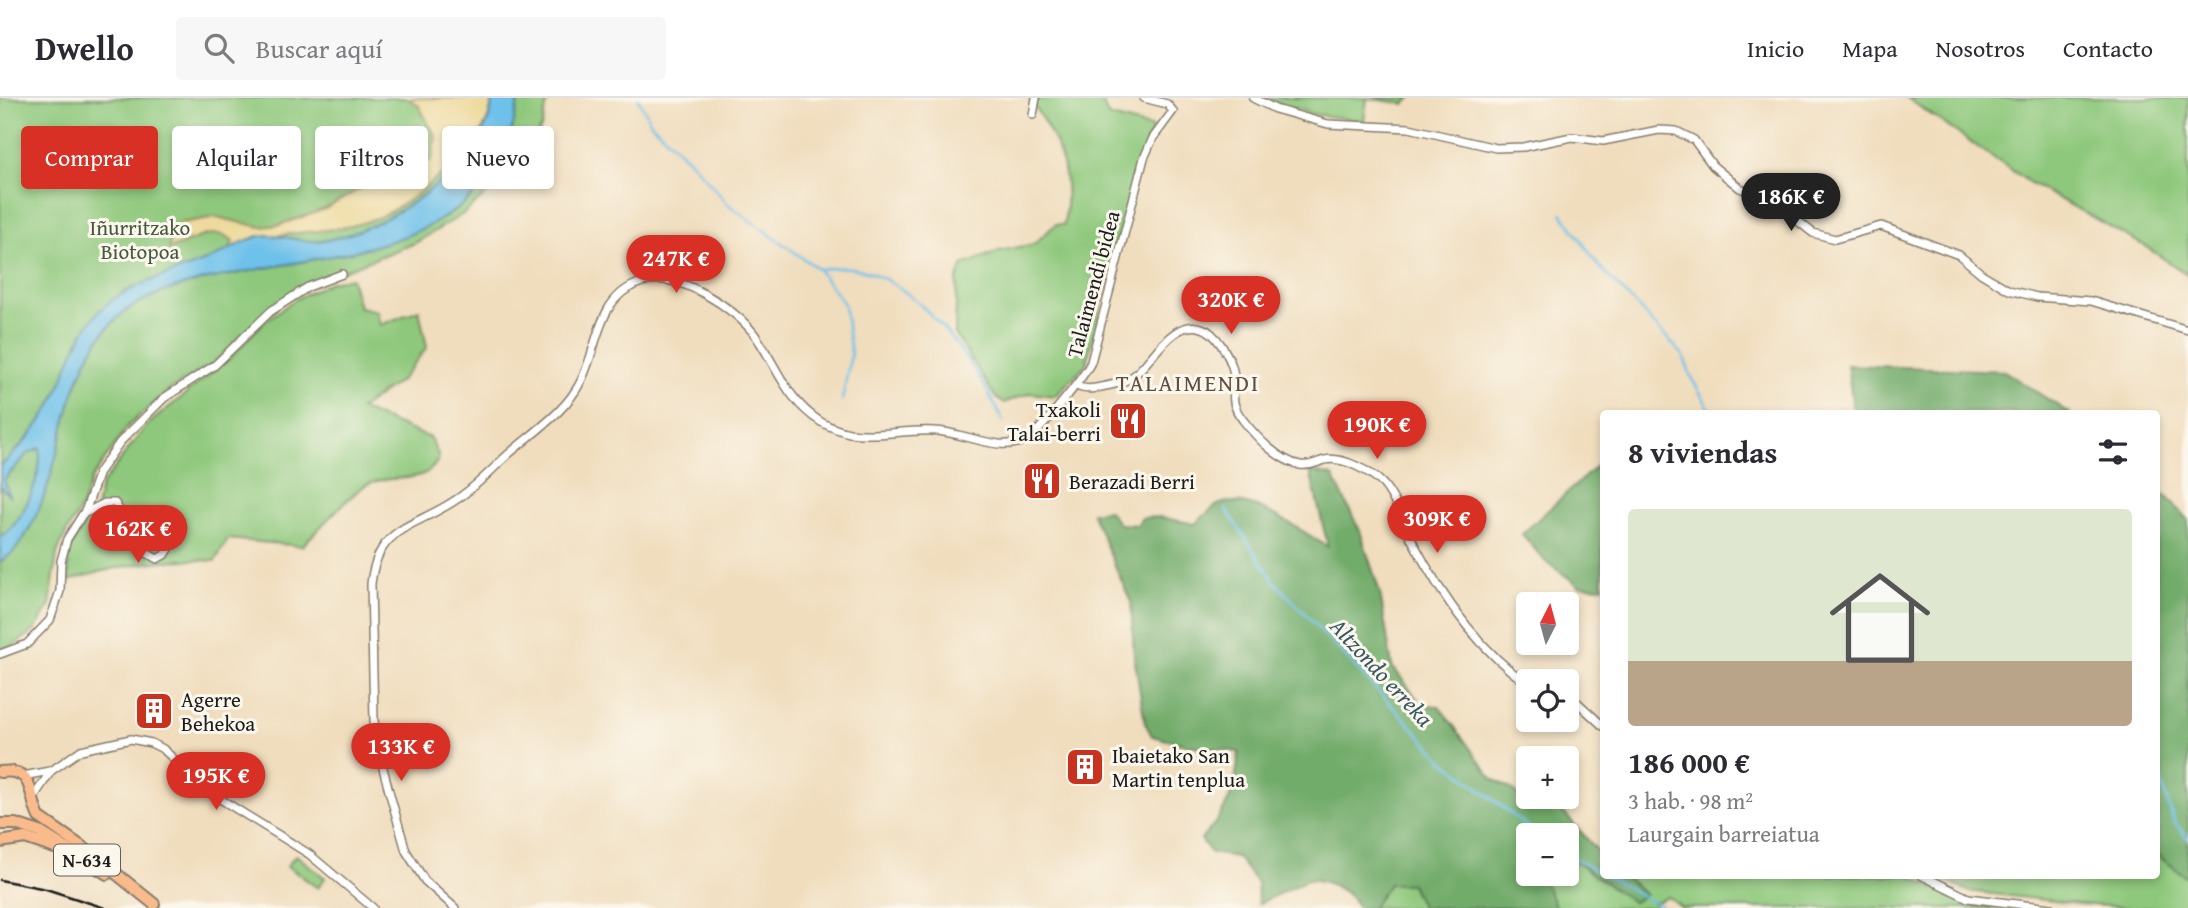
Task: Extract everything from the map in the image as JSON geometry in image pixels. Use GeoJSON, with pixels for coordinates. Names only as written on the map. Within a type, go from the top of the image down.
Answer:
{"type":"FeatureCollection","features":[{"type":"Feature","properties":{"kind":"highway"},"geometry":{"type":"LineString","coordinates":[[0,771],[23,776]]}},
{"type":"Feature","properties":{"kind":"highway","name":"N-634"},"geometry":{"type":"LineString","coordinates":[[23,776],[45,823],[88,851],[157,906]]}},
{"type":"Feature","properties":{"kind":"highway","name":"N-634"},"geometry":{"type":"LineString","coordinates":[[5,825],[27,815],[33,800]]}},
{"type":"Feature","properties":{"kind":"highway","name":"N-634"},"geometry":{"type":"LineString","coordinates":[[5,825],[49,836],[157,906]]}},
{"type":"Feature","properties":{"kind":"highway"},"geometry":{"type":"LineString","coordinates":[[0,842],[17,838],[36,841],[89,862]]}},
{"type":"Feature","properties":{"kind":"street"},"geometry":{"type":"LineString","coordinates":[[1033,115],[1036,98]]}},
{"type":"Feature","properties":{"kind":"street","name":"Talaimendi bidea"},"geometry":{"type":"LineString","coordinates":[[455,908],[425,881],[406,851],[377,746],[373,570],[381,550],[399,529],[448,505],[468,491],[564,405],[580,382],[604,314],[617,296],[633,286],[658,279],[678,281],[697,290],[750,329],[780,382],[804,409],[823,424],[850,433],[936,430],[1011,444],[1028,439],[1040,429],[1076,386],[1091,362],[1147,150],[1172,114],[1172,108],[1144,98]]}},
{"type":"Feature","properties":{"kind":"street"},"geometry":{"type":"LineString","coordinates":[[1253,98],[1275,109],[1328,124],[1409,128],[1496,148],[1522,147],[1572,137],[1604,141],[1659,130],[1676,131],[1694,140],[1713,166],[1740,188],[1775,203],[1813,233],[1835,239],[1881,226],[1959,255],[1982,274],[2009,290],[2037,297],[2091,301],[2188,330]]}},
{"type":"Feature","properties":{"kind":"street"},"geometry":{"type":"LineString","coordinates":[[0,654],[27,644],[50,620],[60,591],[63,552],[67,539],[84,513],[93,486],[108,457],[164,398],[215,365],[280,304],[308,287],[342,274]]}},
{"type":"Feature","properties":{"kind":"street"},"geometry":{"type":"LineString","coordinates":[[1076,386],[1094,388],[1127,379],[1171,336],[1185,328],[1201,327],[1209,331],[1228,357],[1234,372],[1231,398],[1242,419],[1286,460],[1311,466],[1335,459],[1371,473],[1383,485],[1451,606],[1481,642],[1516,673]]}},
{"type":"Feature","properties":{"kind":"street"},"geometry":{"type":"LineString","coordinates":[[84,513],[104,503],[115,503],[145,552],[157,559],[166,554],[181,527]]}},
{"type":"Feature","properties":{"kind":"street"},"geometry":{"type":"LineString","coordinates":[[1579,704],[1600,723]]}},
{"type":"Feature","properties":{"kind":"street"},"geometry":{"type":"LineString","coordinates":[[33,800],[51,771],[69,757],[95,746],[131,739],[151,743],[163,749],[209,792],[309,853],[373,908]]}},
{"type":"Feature","properties":{"kind":"street"},"geometry":{"type":"LineString","coordinates":[[23,776],[51,771]]}},
{"type":"Feature","properties":{"kind":"street"},"geometry":{"type":"LineString","coordinates":[[1929,879],[1968,898],[2051,908]]}},
{"type":"Feature","properties":{"kind":"green space","name":"Iñurritzako Biotopoa"},"geometry":{"type":"Polygon","coordinates":[[[0,98],[548,98],[542,126],[442,126],[442,189],[492,189],[463,214],[415,243],[299,288],[211,365],[169,390],[129,425],[92,478],[82,506],[57,553],[50,605],[34,631],[11,647],[0,648],[0,98]]]}},
{"type":"Feature","properties":{"kind":"green space"},"geometry":{"type":"Polygon","coordinates":[[[1029,98],[1101,98],[1108,116],[1153,128],[1137,167],[1086,365],[1055,396],[1030,393],[1004,403],[996,398],[955,334],[957,279],[963,265],[999,251],[1034,244],[1056,224],[1064,225],[1067,188],[1065,172],[1056,144],[1029,98]]]}},
{"type":"Feature","properties":{"kind":"green space"},"geometry":{"type":"Polygon","coordinates":[[[1262,98],[1367,98],[1364,121],[1312,114],[1262,98]]]}},
{"type":"Feature","properties":{"kind":"green space"},"geometry":{"type":"Polygon","coordinates":[[[1367,98],[1411,98],[1405,104],[1367,98]]]}},
{"type":"Feature","properties":{"kind":"green space"},"geometry":{"type":"Polygon","coordinates":[[[1907,98],[2188,98],[2188,275],[2145,246],[2030,183],[1907,98]]]}},
{"type":"Feature","properties":{"kind":"green space"},"geometry":{"type":"Polygon","coordinates":[[[351,278],[359,307],[377,311],[380,325],[419,310],[427,347],[401,380],[360,409],[430,438],[439,457],[434,467],[417,476],[376,481],[366,485],[343,504],[302,546],[228,539],[215,561],[178,560],[141,564],[69,581],[68,555],[81,526],[95,512],[101,486],[146,426],[230,358],[263,323],[294,300],[330,282],[351,278]]]}},
{"type":"Feature","properties":{"kind":"green space"},"geometry":{"type":"Polygon","coordinates":[[[1847,365],[2004,371],[2064,410],[1854,410],[1847,365]]]}},
{"type":"Feature","properties":{"kind":"green space"},"geometry":{"type":"Polygon","coordinates":[[[1600,463],[1600,587],[1580,586],[1545,561],[1522,534],[1600,463]]]}},
{"type":"Feature","properties":{"kind":"green space"},"geometry":{"type":"Polygon","coordinates":[[[1310,471],[1333,476],[1360,531],[1380,593],[1392,666],[1422,705],[1439,706],[1493,779],[1513,790],[1516,794],[1516,809],[1561,809],[1573,823],[1516,823],[1516,886],[1546,886],[1556,908],[1422,908],[1411,884],[1389,884],[1372,908],[1358,908],[1343,891],[1329,883],[1314,880],[1307,880],[1258,904],[1257,883],[1237,857],[1211,853],[1201,839],[1229,800],[1239,752],[1186,745],[1152,736],[1145,723],[1134,656],[1131,602],[1092,513],[1108,510],[1119,524],[1137,525],[1142,518],[1159,517],[1195,524],[1216,506],[1228,502],[1258,508],[1328,547],[1310,471]]]}},
{"type":"Feature","properties":{"kind":"green space"},"geometry":{"type":"Polygon","coordinates":[[[2160,490],[2188,519],[2188,878],[2160,857],[2160,490]]]}},
{"type":"Feature","properties":{"kind":"green space"},"geometry":{"type":"Polygon","coordinates":[[[1579,830],[1600,854],[1600,879],[1579,864],[1579,830]]]}},
{"type":"Feature","properties":{"kind":"green space"},"geometry":{"type":"Polygon","coordinates":[[[296,855],[325,878],[318,888],[287,866],[296,855]]]}},
{"type":"Feature","properties":{"kind":"green space"},"geometry":{"type":"Polygon","coordinates":[[[2160,857],[2188,878],[2188,904],[2178,908],[2132,908],[1968,891],[1945,879],[2160,879],[2160,857]]]}},
{"type":"Feature","properties":{"kind":"green space"},"geometry":{"type":"Polygon","coordinates":[[[1579,864],[1633,902],[1645,894],[1628,879],[1916,879],[1968,904],[2013,908],[1682,908],[1668,897],[1653,903],[1655,908],[1556,908],[1546,886],[1579,886],[1579,864]]]}},
{"type":"Feature","properties":{"kind":"green space"},"geometry":{"type":"Polygon","coordinates":[[[1600,879],[1627,879],[1645,895],[1633,902],[1600,879]]]}},
{"type":"Feature","properties":{"kind":"green space"},"geometry":{"type":"Polygon","coordinates":[[[1389,884],[1411,884],[1422,908],[1372,908],[1389,884]]]}},
{"type":"Feature","properties":{"kind":"sand"},"geometry":{"type":"Polygon","coordinates":[[[407,98],[492,98],[484,126],[442,126],[442,173],[428,185],[428,162],[432,159],[436,137],[418,105],[407,98]]]}},
{"type":"Feature","properties":{"kind":"sand"},"geometry":{"type":"Polygon","coordinates":[[[360,189],[423,189],[395,209],[367,222],[335,229],[275,236],[230,249],[233,241],[226,236],[210,234],[169,249],[170,241],[179,238],[181,233],[164,226],[216,217],[261,227],[279,225],[325,209],[360,189]]]}},
{"type":"Feature","properties":{"kind":"water"},"geometry":{"type":"Polygon","coordinates":[[[492,98],[516,98],[518,101],[510,126],[485,126],[492,98]]]}},
{"type":"Feature","properties":{"kind":"water"},"geometry":{"type":"Polygon","coordinates":[[[442,179],[442,189],[476,189],[467,201],[423,229],[370,247],[199,281],[148,298],[120,316],[99,339],[84,366],[72,397],[45,493],[33,522],[20,545],[0,562],[0,537],[17,521],[30,497],[38,472],[40,448],[27,454],[4,480],[10,497],[0,486],[0,467],[42,419],[84,332],[102,308],[137,286],[208,260],[256,237],[271,235],[319,241],[343,236],[399,211],[442,179]]]}},
{"type":"Feature","properties":{"kind":"waterway"},"geometry":{"type":"LineString","coordinates":[[638,98],[651,123],[694,165],[729,205],[818,269],[844,304],[851,354],[842,400]]}},
{"type":"Feature","properties":{"kind":"waterway","name":"Altzondo erreka"},"geometry":{"type":"LineString","coordinates":[[1562,213],[1598,265],[1683,355],[1692,379],[1710,410]]}},
{"type":"Feature","properties":{"kind":"waterway"},"geometry":{"type":"LineString","coordinates":[[819,269],[847,267],[876,275],[899,288],[921,306],[961,350],[1003,421]]}},
{"type":"Feature","properties":{"kind":"waterway","name":"Altzondo erreka"},"geometry":{"type":"LineString","coordinates":[[1226,509],[1274,581],[1443,760],[1523,823]]}},
{"type":"Feature","properties":{"kind":"waterway","name":"Altzondo erreka"},"geometry":{"type":"LineString","coordinates":[[2160,778],[2174,822],[2188,839]]}},
{"type":"Feature","properties":{"kind":"waterway","name":"Altzondo erreka"},"geometry":{"type":"LineString","coordinates":[[1579,861],[1600,872]]}},
{"type":"Feature","properties":{"kind":"waterway","name":"Altzondo erreka"},"geometry":{"type":"LineString","coordinates":[[1611,879],[1664,908]]}},
{"type":"Feature","properties":{"kind":"railway"},"geometry":{"type":"LineString","coordinates":[[0,880],[46,889],[105,908]]}},
{"type":"Feature","properties":{"kind":"place","name":"Txakoli Talai-berri"},"geometry":{"type":"Point","coordinates":[1128,421]}},
{"type":"Feature","properties":{"kind":"place","name":"Berazadi Berri"},"geometry":{"type":"Point","coordinates":[1042,481]}},
{"type":"Feature","properties":{"kind":"place","name":"Agerre Behekoa"},"geometry":{"type":"Point","coordinates":[154,711]}},
{"type":"Feature","properties":{"kind":"place","name":"Ibaietako San Martin tenplua"},"geometry":{"type":"Point","coordinates":[1085,767]}},
{"type":"Feature","properties":{"kind":"district","name":"TALAIMENDI"},"geometry":{"type":"Point","coordinates":[1188,382]}}]}
